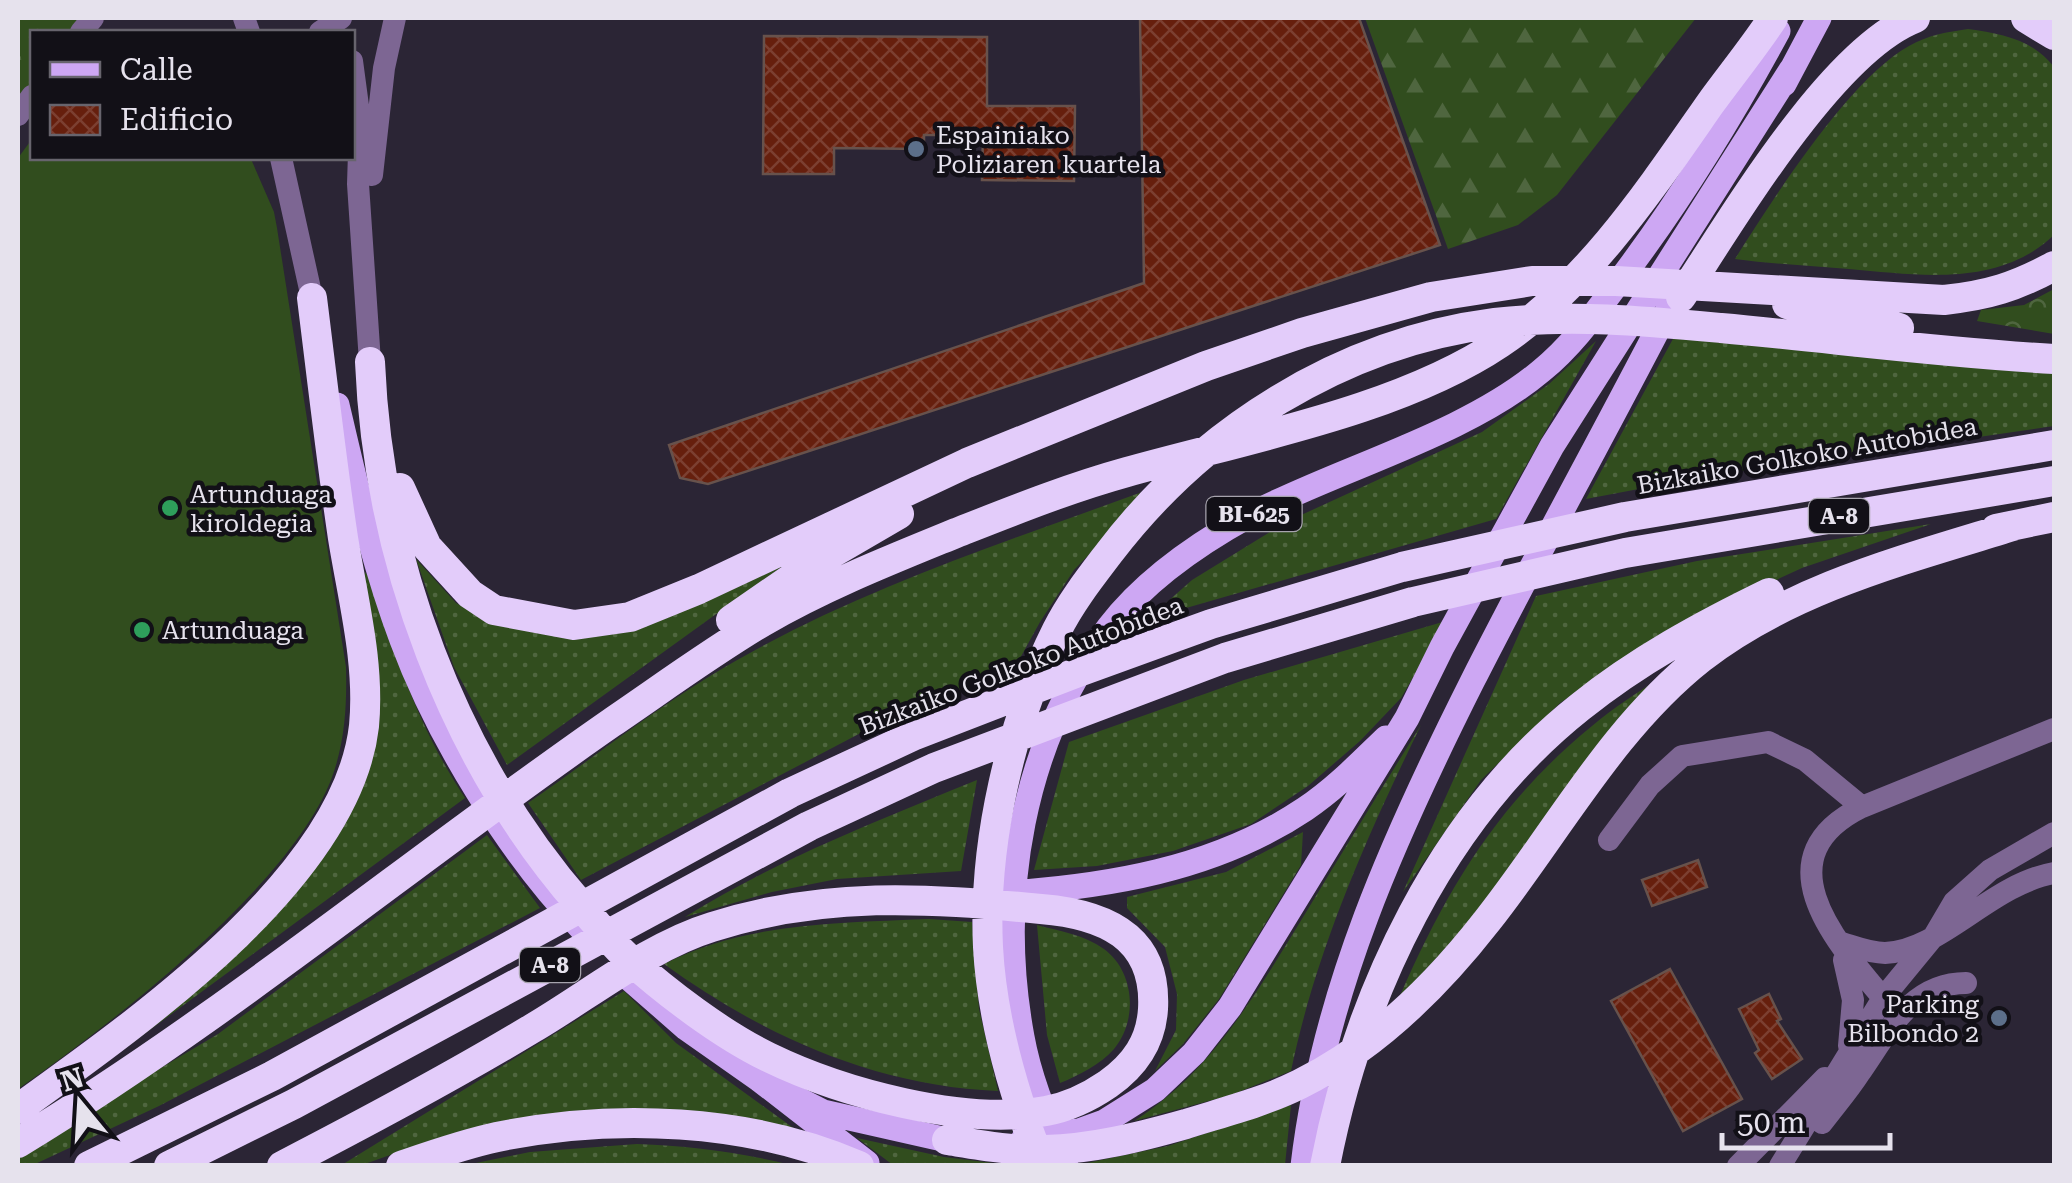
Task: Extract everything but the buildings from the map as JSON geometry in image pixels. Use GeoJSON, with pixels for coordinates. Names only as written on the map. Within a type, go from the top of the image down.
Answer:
{"type":"FeatureCollection","features":[{"type":"Feature","properties":{"kind":"highway"},"geometry":{"type":"LineString","coordinates":[[18,1143],[134,1069],[524,783],[723,646],[784,610],[894,558],[1051,496],[1426,384],[1503,341],[1550,303],[1620,227],[1773,18]]}},
{"type":"Feature","properties":{"kind":"highway"},"geometry":{"type":"LineString","coordinates":[[1652,341],[1750,193],[1848,65],[1885,32],[1915,18]]}},
{"type":"Feature","properties":{"kind":"highway"},"geometry":{"type":"LineString","coordinates":[[2026,18],[2054,35]]}},
{"type":"Feature","properties":{"kind":"highway"},"geometry":{"type":"LineString","coordinates":[[370,362],[397,480],[413,522],[438,560],[470,594],[494,610],[574,626],[630,617],[699,589],[968,462],[1206,366],[1302,333],[1431,298],[1532,282],[1709,286],[1944,300],[1987,295],[2017,286],[2054,266]]}},
{"type":"Feature","properties":{"kind":"highway"},"geometry":{"type":"LineString","coordinates":[[1709,286],[1862,322],[2054,357]]}},
{"type":"Feature","properties":{"kind":"highway"},"geometry":{"type":"LineString","coordinates":[[18,1109],[129,1028],[242,928],[301,867],[347,790],[363,729],[364,666],[312,298]]}},
{"type":"Feature","properties":{"kind":"highway"},"geometry":{"type":"LineString","coordinates":[[1042,1166],[1014,1085],[995,1006],[988,946],[990,869],[1012,754],[1056,630],[1082,589],[1125,532],[1182,472],[1239,425],[1326,373],[1405,343],[1493,324],[1623,319],[1966,354],[2054,357]]}},
{"type":"Feature","properties":{"kind":"highway"},"geometry":{"type":"LineString","coordinates":[[282,1166],[491,1054],[674,941],[734,920],[796,907],[853,900],[1084,899],[1132,942],[1143,958],[1154,995],[1152,1024],[1130,1068],[1102,1088],[1048,1111],[994,1114],[912,1103],[804,1072],[689,1018],[625,956],[568,890],[470,762],[400,552],[372,416],[370,362]]}},
{"type":"Feature","properties":{"kind":"highway"},"geometry":{"type":"LineString","coordinates":[[524,783],[699,641],[808,568],[917,504],[1110,405]]}},
{"type":"Feature","properties":{"kind":"highway","name":"Bizkaiko Golkoko Autobidea"},"geometry":{"type":"LineString","coordinates":[[89,1166],[272,1076],[790,794],[915,735],[1210,624],[1402,568],[1625,518],[2054,445]]}},
{"type":"Feature","properties":{"kind":"highway","name":"A-8"},"geometry":{"type":"LineString","coordinates":[[168,1166],[294,1104],[809,826],[934,768],[1226,658],[1413,602],[1624,553],[2054,482]]}},
{"type":"Feature","properties":{"kind":"highway"},"geometry":{"type":"LineString","coordinates":[[1325,1166],[1339,1094],[1403,936],[1429,884],[1459,835],[1534,749],[1579,707],[1655,654],[1777,590],[1836,568],[1925,544],[2054,517]]}},
{"type":"Feature","properties":{"kind":"highway"},"geometry":{"type":"LineString","coordinates":[[947,1140],[1007,1149],[1068,1149],[1165,1130],[1300,1084],[1351,1053],[1401,1014],[1452,962],[1622,740],[1700,658],[1747,626],[1840,582],[2013,526]]}},
{"type":"Feature","properties":{"kind":"highway"},"geometry":{"type":"LineString","coordinates":[[401,1166],[498,1137],[637,1124],[747,1133],[858,1166]]}},
{"type":"Feature","properties":{"kind":"main road","name":"BI-625"},"geometry":{"type":"LineString","coordinates":[[1066,1166],[1034,1086],[1022,1040],[1011,925],[1026,809],[1036,769],[1065,694],[1110,626],[1155,579],[1207,541],[1311,485],[1472,416],[1540,373],[1578,336],[1660,227],[1727,125],[1784,18]]}},
{"type":"Feature","properties":{"kind":"main road"},"geometry":{"type":"LineString","coordinates":[[1303,1166],[1327,1031],[1344,974],[1391,855],[1472,682],[1819,18]]}},
{"type":"Feature","properties":{"kind":"main road"},"geometry":{"type":"LineString","coordinates":[[760,1080],[823,1112],[947,1140],[1047,1136],[1080,1131],[1104,1122],[1156,1090],[1194,1053],[1230,1007],[1408,718],[1552,446],[1791,70]]}},
{"type":"Feature","properties":{"kind":"main road"},"geometry":{"type":"LineString","coordinates":[[312,298],[368,536],[402,642],[470,762]]}},
{"type":"Feature","properties":{"kind":"main road"},"geometry":{"type":"LineString","coordinates":[[1084,899],[1249,842],[1306,809],[1333,788],[1408,718]]}},
{"type":"Feature","properties":{"kind":"main road"},"geometry":{"type":"LineString","coordinates":[[689,1018],[760,1080],[871,1166]]}},
{"type":"Feature","properties":{"kind":"street"},"geometry":{"type":"LineString","coordinates":[[363,268],[384,68],[395,18]]}},
{"type":"Feature","properties":{"kind":"street"},"geometry":{"type":"LineString","coordinates":[[355,84],[360,121],[358,184],[370,362]]}},
{"type":"Feature","properties":{"kind":"street"},"geometry":{"type":"LineString","coordinates":[[273,160],[293,204]]}},
{"type":"Feature","properties":{"kind":"street"},"geometry":{"type":"LineString","coordinates":[[282,160],[312,298]]}},
{"type":"Feature","properties":{"kind":"street"},"geometry":{"type":"LineString","coordinates":[[1883,998],[1839,942],[1814,898],[1812,854],[1836,819],[2054,729]]}},
{"type":"Feature","properties":{"kind":"street"},"geometry":{"type":"LineString","coordinates":[[1609,840],[1650,785],[1682,756],[1768,742],[1806,760],[1862,807]]}},
{"type":"Feature","properties":{"kind":"street"},"geometry":{"type":"LineString","coordinates":[[1780,1166],[1883,998],[1934,936],[1954,902],[1990,870],[2054,833]]}},
{"type":"Feature","properties":{"kind":"street"},"geometry":{"type":"LineString","coordinates":[[1839,942],[1882,953],[1900,950],[1934,936],[2015,884],[2054,873]]}},
{"type":"Feature","properties":{"kind":"street"},"geometry":{"type":"LineString","coordinates":[[1738,1166],[1848,1057],[1853,1000],[1839,942]]}},
{"type":"Feature","properties":{"kind":"street"},"geometry":{"type":"LineString","coordinates":[[1789,1166],[1909,1004],[1947,983],[1966,983]]}},
{"type":"Feature","properties":{"kind":"green space"},"geometry":{"type":"Polygon","coordinates":[[[18,18],[81,18],[72,30],[30,30],[30,94],[18,113],[18,18]]]}},
{"type":"Feature","properties":{"kind":"green space"},"geometry":{"type":"Polygon","coordinates":[[[1365,18],[1696,18],[1557,195],[1518,225],[1448,249],[1365,18]]]}},
{"type":"Feature","properties":{"kind":"green space"},"geometry":{"type":"Polygon","coordinates":[[[1968,29],[2026,44],[2054,67],[2054,235],[2008,264],[1957,274],[1903,274],[1735,259],[1814,142],[1862,85],[1886,62],[1916,42],[1968,29]]]}},
{"type":"Feature","properties":{"kind":"green space","name":"Artunduaga kiroldegia"},"geometry":{"type":"Polygon","coordinates":[[[30,142],[30,160],[251,160],[277,228],[346,667],[346,696],[342,738],[331,780],[309,821],[278,864],[239,907],[148,990],[18,1089],[18,158],[30,142]]]}},
{"type":"Feature","properties":{"kind":"green space"},"geometry":{"type":"Polygon","coordinates":[[[2054,289],[2054,334],[1977,321],[1981,310],[2024,305],[2054,289]]]}},
{"type":"Feature","properties":{"kind":"green space"},"geometry":{"type":"Polygon","coordinates":[[[1674,337],[2054,368],[2054,426],[1702,477],[1586,499],[1674,337]]]}},
{"type":"Feature","properties":{"kind":"green space"},"geometry":{"type":"Polygon","coordinates":[[[1596,341],[1496,519],[1148,619],[1192,580],[1286,522],[1482,432],[1549,384],[1596,341]]]}},
{"type":"Feature","properties":{"kind":"green space"},"geometry":{"type":"Polygon","coordinates":[[[1153,488],[1074,570],[1014,669],[874,726],[581,880],[528,803],[687,691],[762,646],[927,571],[1153,488]]]}},
{"type":"Feature","properties":{"kind":"green space"},"geometry":{"type":"Polygon","coordinates":[[[1931,524],[1802,568],[1672,628],[1560,703],[1481,780],[1403,892],[1536,596],[1697,561],[1931,524]]]}},
{"type":"Feature","properties":{"kind":"green space"},"geometry":{"type":"Polygon","coordinates":[[[416,559],[456,603],[490,621],[537,633],[787,563],[507,765],[454,667],[416,559]]]}},
{"type":"Feature","properties":{"kind":"green space"},"geometry":{"type":"Polygon","coordinates":[[[365,572],[372,581],[422,719],[465,798],[86,1077],[280,904],[327,853],[360,782],[365,572]]]}},
{"type":"Feature","properties":{"kind":"green space"},"geometry":{"type":"Polygon","coordinates":[[[1446,621],[1401,698],[1360,741],[1308,786],[1251,824],[1173,851],[1097,866],[1034,870],[1069,742],[1244,680],[1446,621]]]}},
{"type":"Feature","properties":{"kind":"green space"},"geometry":{"type":"Polygon","coordinates":[[[1667,673],[1477,915],[1399,998],[1456,884],[1502,817],[1559,755],[1592,726],[1667,673]]]}},
{"type":"Feature","properties":{"kind":"green space"},"geometry":{"type":"Polygon","coordinates":[[[1421,725],[1345,894],[1314,982],[1291,1071],[1231,1095],[1134,1121],[1188,1077],[1233,1026],[1421,725]]]}},
{"type":"Feature","properties":{"kind":"green space"},"geometry":{"type":"Polygon","coordinates":[[[977,780],[961,871],[837,879],[772,892],[685,917],[791,859],[977,780]]]}},
{"type":"Feature","properties":{"kind":"green space"},"geometry":{"type":"Polygon","coordinates":[[[1303,832],[1301,865],[1219,999],[1155,1071],[1176,1030],[1177,994],[1165,947],[1127,908],[1127,897],[1226,872],[1303,832]]]}},
{"type":"Feature","properties":{"kind":"green space"},"geometry":{"type":"Polygon","coordinates":[[[487,835],[540,908],[159,1106],[33,1165],[18,1165],[18,1153],[218,1034],[487,835]]]}},
{"type":"Feature","properties":{"kind":"green space"},"geometry":{"type":"Polygon","coordinates":[[[929,919],[972,922],[979,1009],[998,1091],[907,1079],[821,1052],[740,1013],[664,964],[695,950],[760,932],[929,919]]]}},
{"type":"Feature","properties":{"kind":"green space"},"geometry":{"type":"Polygon","coordinates":[[[1037,925],[1080,937],[1104,949],[1122,970],[1130,997],[1127,1024],[1114,1049],[1089,1069],[1060,1083],[1047,1035],[1037,925]]]}},
{"type":"Feature","properties":{"kind":"green space"},"geometry":{"type":"Polygon","coordinates":[[[624,991],[676,1043],[799,1132],[435,1139],[362,1165],[340,1166],[624,991]]]}},
{"type":"Feature","properties":{"kind":"green space"},"geometry":{"type":"Polygon","coordinates":[[[1291,1105],[1285,1165],[1087,1163],[1168,1146],[1291,1105]]]}},
{"type":"Feature","properties":{"kind":"green space"},"geometry":{"type":"Polygon","coordinates":[[[857,1138],[944,1157],[1009,1165],[893,1165],[857,1138]]]}},
{"type":"Feature","properties":{"kind":"green space"},"geometry":{"type":"Polygon","coordinates":[[[637,1144],[714,1150],[791,1165],[466,1165],[530,1152],[637,1144]]]}},
{"type":"Feature","properties":{"kind":"place","name":"Espainiako Poliziaren kuartela"},"geometry":{"type":"Point","coordinates":[916,149]}},
{"type":"Feature","properties":{"kind":"place","name":"Artunduaga kiroldegia"},"geometry":{"type":"Point","coordinates":[170,508]}},
{"type":"Feature","properties":{"kind":"place","name":"Artunduaga"},"geometry":{"type":"Point","coordinates":[142,630]}},
{"type":"Feature","properties":{"kind":"place","name":"Parking Bilbondo 2"},"geometry":{"type":"Point","coordinates":[1999,1018]}}]}
